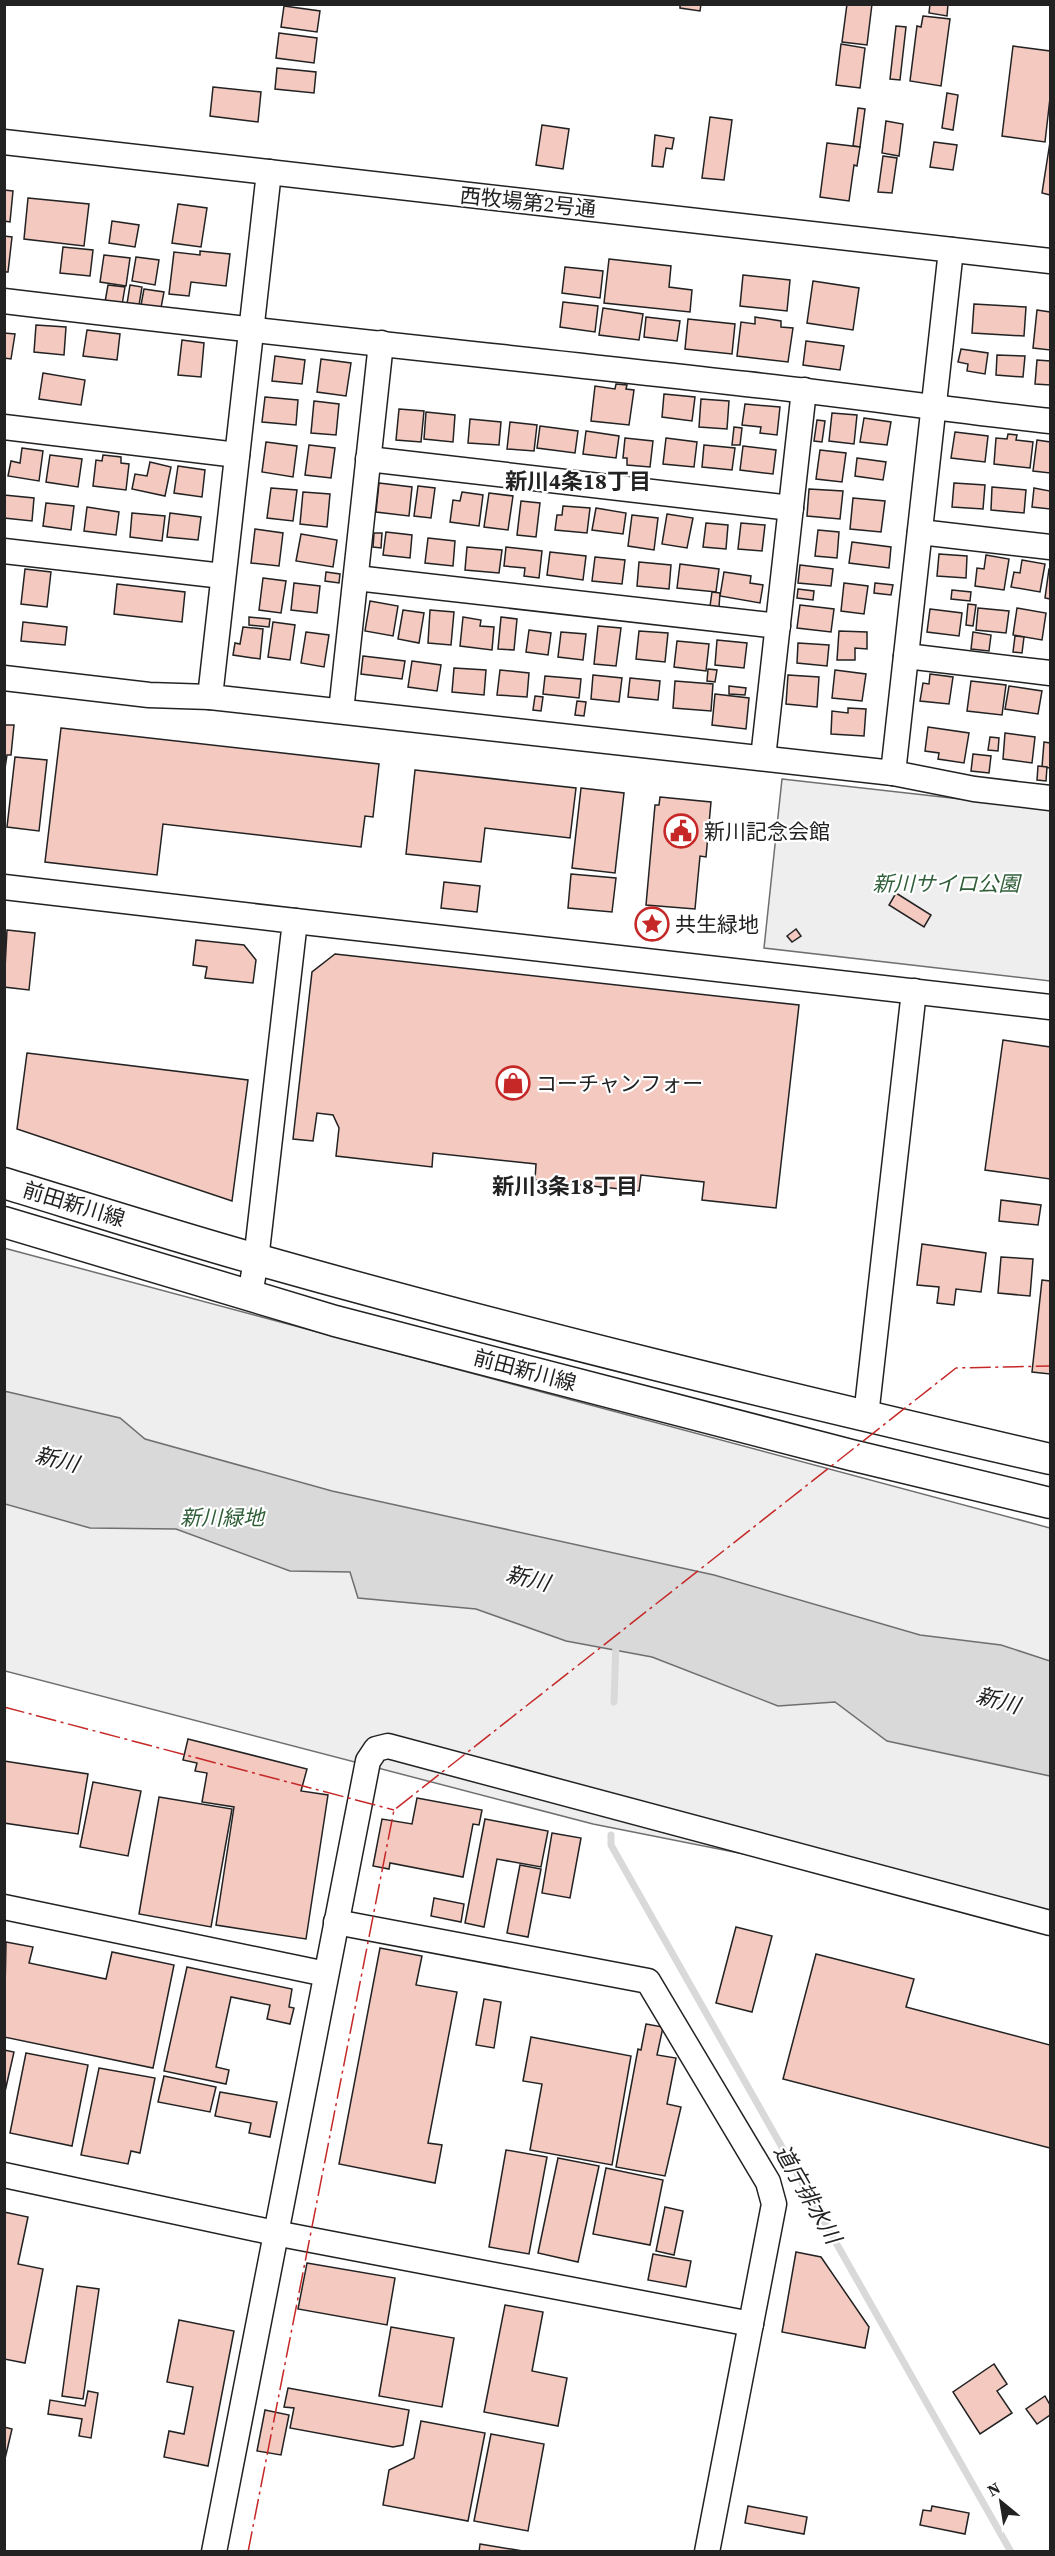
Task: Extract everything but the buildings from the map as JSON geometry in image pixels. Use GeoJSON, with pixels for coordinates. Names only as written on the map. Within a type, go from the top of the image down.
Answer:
{"type":"FeatureCollection","features":[{"type":"Feature","properties":{"kind":"main road","name":"前田新川線"},"geometry":{"type":"LineString","coordinates":[[4,1183],[256,1260],[866,1416],[1050,1459]]}},
{"type":"Feature","properties":{"kind":"main road","name":"前田新川線"},"geometry":{"type":"LineString","coordinates":[[4,1222],[357,1327],[851,1455],[1050,1503]]}},
{"type":"Feature","properties":{"kind":"street","name":"西牧場第2号通"},"geometry":{"type":"LineString","coordinates":[[4,142],[1050,261]]}},
{"type":"Feature","properties":{"kind":"street"},"geometry":{"type":"LineString","coordinates":[[210,697],[269,172]]}},
{"type":"Feature","properties":{"kind":"street"},"geometry":{"type":"LineString","coordinates":[[893,773],[951,250]]}},
{"type":"Feature","properties":{"kind":"street"},"geometry":{"type":"LineString","coordinates":[[4,301],[251,331],[381,343],[804,390],[1050,421]]}},
{"type":"Feature","properties":{"kind":"street"},"geometry":{"type":"LineString","coordinates":[[341,711],[381,343]]}},
{"type":"Feature","properties":{"kind":"street"},"geometry":{"type":"LineString","coordinates":[[763,758],[804,390]]}},
{"type":"Feature","properties":{"kind":"street"},"geometry":{"type":"LineString","coordinates":[[4,427],[237,455]]}},
{"type":"Feature","properties":{"kind":"street"},"geometry":{"type":"LineString","coordinates":[[368,459],[791,508]]}},
{"type":"Feature","properties":{"kind":"street"},"geometry":{"type":"LineString","coordinates":[[920,532],[1050,548]]}},
{"type":"Feature","properties":{"kind":"street"},"geometry":{"type":"LineString","coordinates":[[4,551],[223,576]]}},
{"type":"Feature","properties":{"kind":"street"},"geometry":{"type":"LineString","coordinates":[[356,578],[778,626]]}},
{"type":"Feature","properties":{"kind":"street"},"geometry":{"type":"LineString","coordinates":[[906,656],[1050,674]]}},
{"type":"Feature","properties":{"kind":"street"},"geometry":{"type":"LineString","coordinates":[[4,678],[149,695],[210,697],[763,758],[893,773],[974,789],[1050,798]]}},
{"type":"Feature","properties":{"kind":"street"},"geometry":{"type":"LineString","coordinates":[[4,887],[1050,1007]]}},
{"type":"Feature","properties":{"kind":"street"},"geometry":{"type":"LineString","coordinates":[[250,1295],[295,921]]}},
{"type":"Feature","properties":{"kind":"street"},"geometry":{"type":"LineString","coordinates":[[866,1416],[914,992]]}},
{"type":"Feature","properties":{"kind":"street"},"geometry":{"type":"LineString","coordinates":[[214,2552],[368,1761],[376,1749],[388,1746],[1050,1923]]}},
{"type":"Feature","properties":{"kind":"street"},"geometry":{"type":"LineString","coordinates":[[4,1907],[326,1974]]}},
{"type":"Feature","properties":{"kind":"street"},"geometry":{"type":"LineString","coordinates":[[336,1922],[648,1981],[768,2182],[774,2204],[707,2552]]}},
{"type":"Feature","properties":{"kind":"street"},"geometry":{"type":"LineString","coordinates":[[4,2175],[275,2234],[751,2324]]}},
{"type":"Feature","properties":{"kind":"green space","name":"新川サイロ公園"},"geometry":{"type":"Polygon","coordinates":[[[782,779],[1050,809],[1050,981],[764,948],[782,779]]]}},
{"type":"Feature","properties":{"kind":"green space","name":"新川緑地"},"geometry":{"type":"Polygon","coordinates":[[[4,1248],[1050,1528],[1050,1915],[593,1824],[5,1671],[4,1248]]]}},
{"type":"Feature","properties":{"kind":"water","name":"新川"},"geometry":{"type":"Polygon","coordinates":[[[4,1391],[120,1418],[145,1439],[332,1491],[714,1575],[920,1635],[1001,1645],[1050,1661],[1050,1776],[887,1741],[835,1702],[778,1706],[652,1657],[566,1641],[476,1609],[358,1598],[350,1572],[290,1571],[176,1529],[90,1528],[5,1504],[4,1391]]]}},
{"type":"Feature","properties":{"kind":"waterway","name":"道庁排水川"},"geometry":{"type":"LineString","coordinates":[[614,1702],[616,1641]]}},
{"type":"Feature","properties":{"kind":"waterway","name":"道庁排水川"},"geometry":{"type":"LineString","coordinates":[[611,1835],[611,1845],[1011,2552]]}},
{"type":"Feature","properties":{"kind":"power"},"geometry":{"type":"LineString","coordinates":[[248,2552],[394,1810],[956,1368],[1050,1366]]}},
{"type":"Feature","properties":{"kind":"power"},"geometry":{"type":"LineString","coordinates":[[4,1707],[394,1810]]}},
{"type":"Feature","properties":{"kind":"place","name":"新川記念会館"},"geometry":{"type":"Point","coordinates":[681,831]}},
{"type":"Feature","properties":{"kind":"place","name":"共生緑地"},"geometry":{"type":"Point","coordinates":[652,924]}},
{"type":"Feature","properties":{"kind":"place","name":"コーチャンフォー"},"geometry":{"type":"Point","coordinates":[513,1083]}},
{"type":"Feature","properties":{"kind":"district","name":"新川4条18丁目"},"geometry":{"type":"Point","coordinates":[578,481]}},
{"type":"Feature","properties":{"kind":"district","name":"新川3条18丁目"},"geometry":{"type":"Point","coordinates":[565,1186]}}]}
